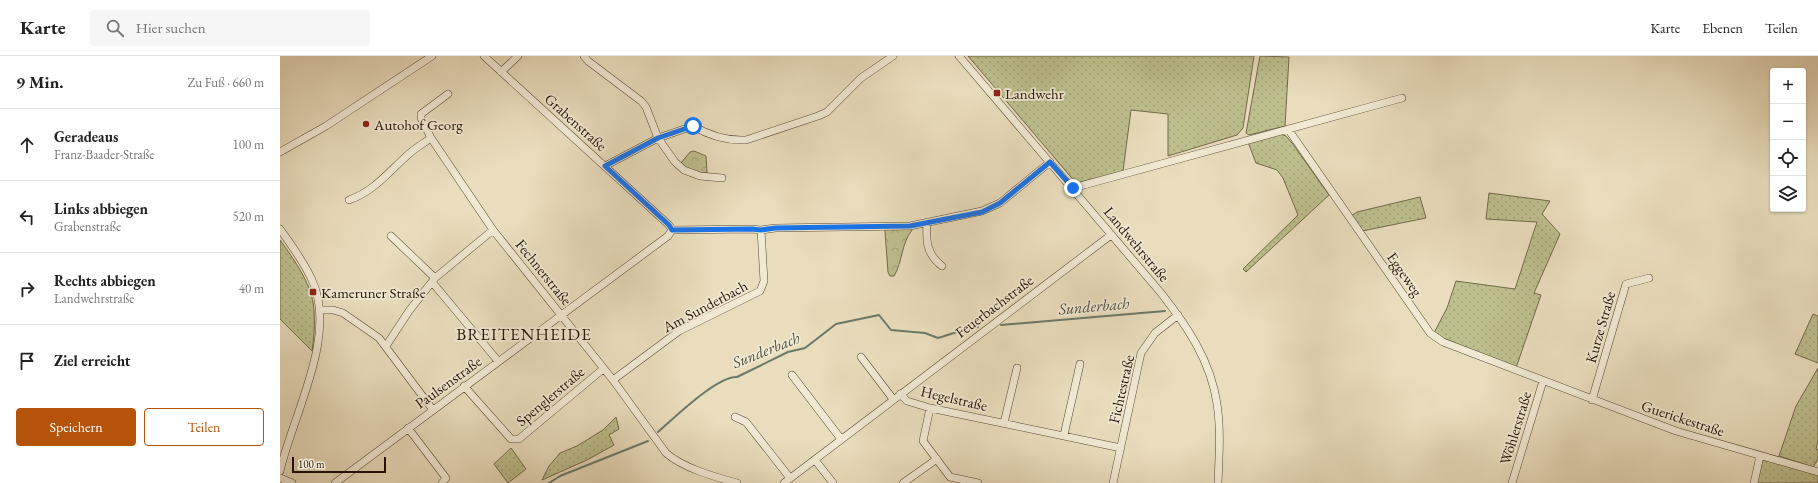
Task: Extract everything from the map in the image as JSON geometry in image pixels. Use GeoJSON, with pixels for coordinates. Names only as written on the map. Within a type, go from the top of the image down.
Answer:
{"type":"FeatureCollection","features":[{"type":"Feature","properties":{"kind":"street"},"geometry":{"type":"LineString","coordinates":[[280,152],[326,126],[432,56]]}},
{"type":"Feature","properties":{"kind":"street","name":"Grabenstraße"},"geometry":{"type":"LineString","coordinates":[[484,56],[669,225],[672,230]]}},
{"type":"Feature","properties":{"kind":"street"},"geometry":{"type":"LineString","coordinates":[[501,72],[518,56]]}},
{"type":"Feature","properties":{"kind":"street"},"geometry":{"type":"LineString","coordinates":[[584,56],[588,61],[641,101],[646,107],[658,138],[675,162],[684,170],[700,176],[722,178]]}},
{"type":"Feature","properties":{"kind":"street"},"geometry":{"type":"LineString","coordinates":[[605,166],[658,138],[693,126],[720,138],[746,140],[818,116],[827,112],[861,78],[893,56]]}},
{"type":"Feature","properties":{"kind":"street","name":"Landwehrstraße"},"geometry":{"type":"LineString","coordinates":[[959,56],[1073,188],[1178,314],[1202,354],[1217,402],[1220,430],[1218,483]]}},
{"type":"Feature","properties":{"kind":"street","name":"Fechnerstraße"},"geometry":{"type":"LineString","coordinates":[[448,94],[421,114],[421,118],[431,138],[493,230],[613,380],[666,453],[673,460],[713,480],[737,483]]}},
{"type":"Feature","properties":{"kind":"street"},"geometry":{"type":"LineString","coordinates":[[1073,188],[1402,98]]}},
{"type":"Feature","properties":{"kind":"street","name":"Eggeweg"},"geometry":{"type":"LineString","coordinates":[[1288,129],[1430,333],[1443,342],[1543,381]]}},
{"type":"Feature","properties":{"kind":"street"},"geometry":{"type":"LineString","coordinates":[[349,200],[359,196],[381,181],[410,153],[431,138]]}},
{"type":"Feature","properties":{"kind":"street"},"geometry":{"type":"LineString","coordinates":[[672,230],[761,230],[775,228],[910,226],[982,212],[992,208],[1050,162]]}},
{"type":"Feature","properties":{"kind":"street"},"geometry":{"type":"LineString","coordinates":[[927,222],[926,240],[929,249],[934,260],[942,266]]}},
{"type":"Feature","properties":{"kind":"street"},"geometry":{"type":"LineString","coordinates":[[280,229],[302,261],[313,282],[321,310],[319,346],[280,471]]}},
{"type":"Feature","properties":{"kind":"street"},"geometry":{"type":"LineString","coordinates":[[386,346],[409,311],[434,280],[493,230]]}},
{"type":"Feature","properties":{"kind":"street","name":"Paulsenstraße"},"geometry":{"type":"LineString","coordinates":[[335,483],[668,236],[672,230]]}},
{"type":"Feature","properties":{"kind":"street","name":"Am Sunderbach"},"geometry":{"type":"LineString","coordinates":[[613,380],[679,331],[760,291],[764,281],[761,230]]}},
{"type":"Feature","properties":{"kind":"street","name":"Feuerbachstraße"},"geometry":{"type":"LineString","coordinates":[[735,417],[746,422],[787,481],[893,399],[1111,235]]}},
{"type":"Feature","properties":{"kind":"street"},"geometry":{"type":"LineString","coordinates":[[391,236],[434,280],[498,361]]}},
{"type":"Feature","properties":{"kind":"street","name":"Kurze Straße"},"geometry":{"type":"LineString","coordinates":[[1592,400],[1626,284],[1649,278]]}},
{"type":"Feature","properties":{"kind":"street"},"geometry":{"type":"LineString","coordinates":[[321,310],[333,310],[344,313],[379,338],[432,410]]}},
{"type":"Feature","properties":{"kind":"street","name":"Fichtestraße"},"geometry":{"type":"LineString","coordinates":[[1113,483],[1141,353],[1155,333],[1178,314]]}},
{"type":"Feature","properties":{"kind":"street"},"geometry":{"type":"LineString","coordinates":[[861,358],[893,399]]}},
{"type":"Feature","properties":{"kind":"street"},"geometry":{"type":"LineString","coordinates":[[1064,435],[1080,364]]}},
{"type":"Feature","properties":{"kind":"street","name":"Hegelstraße"},"geometry":{"type":"LineString","coordinates":[[1004,423],[1017,368]]}},
{"type":"Feature","properties":{"kind":"street","name":"Spenglerstraße"},"geometry":{"type":"LineString","coordinates":[[464,386],[511,440],[515,440],[519,439],[603,369]]}},
{"type":"Feature","properties":{"kind":"street"},"geometry":{"type":"LineString","coordinates":[[792,375],[841,439]]}},
{"type":"Feature","properties":{"kind":"street","name":"Guerickestraße"},"geometry":{"type":"LineString","coordinates":[[1543,381],[1676,431],[1818,472]]}},
{"type":"Feature","properties":{"kind":"street","name":"Wöhlerstraße"},"geometry":{"type":"LineString","coordinates":[[1512,483],[1543,381]]}},
{"type":"Feature","properties":{"kind":"street","name":"Hegelstraße"},"geometry":{"type":"LineString","coordinates":[[900,394],[907,401],[930,408],[1121,448]]}},
{"type":"Feature","properties":{"kind":"street"},"geometry":{"type":"LineString","coordinates":[[930,408],[924,441],[950,477],[978,483]]}},
{"type":"Feature","properties":{"kind":"street"},"geometry":{"type":"LineString","coordinates":[[408,428],[446,478],[442,483]]}},
{"type":"Feature","properties":{"kind":"street"},"geometry":{"type":"LineString","coordinates":[[1754,483],[1760,456]]}},
{"type":"Feature","properties":{"kind":"street"},"geometry":{"type":"LineString","coordinates":[[902,483],[937,459]]}},
{"type":"Feature","properties":{"kind":"street"},"geometry":{"type":"LineString","coordinates":[[815,460],[833,483]]}},
{"type":"Feature","properties":{"kind":"street"},"geometry":{"type":"LineString","coordinates":[[280,478],[292,483]]}},
{"type":"Feature","properties":{"kind":"green space"},"geometry":{"type":"Polygon","coordinates":[[[968,56],[1254,56],[1243,128],[1237,135],[1168,156],[1168,114],[1131,110],[1123,171],[1076,183],[968,56]]]}},
{"type":"Feature","properties":{"kind":"green space"},"geometry":{"type":"Polygon","coordinates":[[[1260,56],[1289,57],[1285,126],[1249,135],[1246,133],[1260,56]]]}},
{"type":"Feature","properties":{"kind":"green space"},"geometry":{"type":"Polygon","coordinates":[[[1280,134],[1286,136],[1292,143],[1329,195],[1246,272],[1243,269],[1298,215],[1283,178],[1277,170],[1256,163],[1248,142],[1280,134]]]}},
{"type":"Feature","properties":{"kind":"green space"},"geometry":{"type":"Polygon","coordinates":[[[694,151],[706,156],[707,173],[693,171],[681,163],[690,152],[694,151]]]}},
{"type":"Feature","properties":{"kind":"green space"},"geometry":{"type":"Polygon","coordinates":[[[1489,193],[1550,201],[1542,214],[1560,234],[1534,293],[1541,295],[1516,368],[1434,333],[1447,308],[1456,281],[1515,289],[1537,222],[1486,219],[1489,193]]]}},
{"type":"Feature","properties":{"kind":"green space"},"geometry":{"type":"Polygon","coordinates":[[[1420,197],[1426,218],[1362,231],[1351,216],[1357,212],[1420,197]]]}},
{"type":"Feature","properties":{"kind":"green space"},"geometry":{"type":"Polygon","coordinates":[[[906,228],[912,230],[908,235],[897,270],[894,276],[890,276],[888,272],[885,229],[906,228]]]}},
{"type":"Feature","properties":{"kind":"green space"},"geometry":{"type":"Polygon","coordinates":[[[280,240],[302,273],[313,301],[314,331],[312,351],[280,319],[280,240]]]}},
{"type":"Feature","properties":{"kind":"green space"},"geometry":{"type":"Polygon","coordinates":[[[1813,314],[1818,316],[1818,363],[1795,354],[1813,314]]]}},
{"type":"Feature","properties":{"kind":"green space"},"geometry":{"type":"Polygon","coordinates":[[[1818,368],[1818,441],[1816,449],[1818,450],[1818,459],[1813,467],[1779,456],[1796,406],[1818,368]]]}},
{"type":"Feature","properties":{"kind":"green space"},"geometry":{"type":"Polygon","coordinates":[[[616,417],[619,429],[609,435],[614,445],[587,460],[542,480],[549,466],[560,453],[577,446],[603,430],[616,417]]]}},
{"type":"Feature","properties":{"kind":"green space"},"geometry":{"type":"Polygon","coordinates":[[[511,448],[526,469],[508,483],[494,464],[511,448]]]}},
{"type":"Feature","properties":{"kind":"green space"},"geometry":{"type":"Polygon","coordinates":[[[1763,459],[1818,473],[1818,483],[1756,483],[1763,459]]]}},
{"type":"Feature","properties":{"kind":"waterway","name":"Sunderbach"},"geometry":{"type":"LineString","coordinates":[[1001,325],[1165,311]]}},
{"type":"Feature","properties":{"kind":"waterway","name":"Sunderbach"},"geometry":{"type":"LineString","coordinates":[[658,432],[707,390],[718,383],[737,377],[788,352],[805,348],[836,324],[879,315],[891,330],[925,333],[938,338],[978,327]]}},
{"type":"Feature","properties":{"kind":"waterway","name":"Sunderbach"},"geometry":{"type":"LineString","coordinates":[[549,483],[560,476],[648,441]]}},
{"type":"Feature","properties":{"kind":"place","name":"Landwehr"},"geometry":{"type":"Point","coordinates":[997,93]}},
{"type":"Feature","properties":{"kind":"place","name":"Autohof Georg"},"geometry":{"type":"Point","coordinates":[366,124]}},
{"type":"Feature","properties":{"kind":"place","name":"Kameruner Straße"},"geometry":{"type":"Point","coordinates":[313,292]}},
{"type":"Feature","properties":{"kind":"district","name":"BREITENHEIDE"},"geometry":{"type":"Point","coordinates":[524,334]}},
{"type":"Feature","properties":{"kind":"route"},"geometry":{"type":"LineString","coordinates":[[693,126],[658,138],[605,166],[669,225],[672,230],[761,230],[775,228],[910,226],[982,212],[992,208],[1050,162],[1073,188]]}}]}
